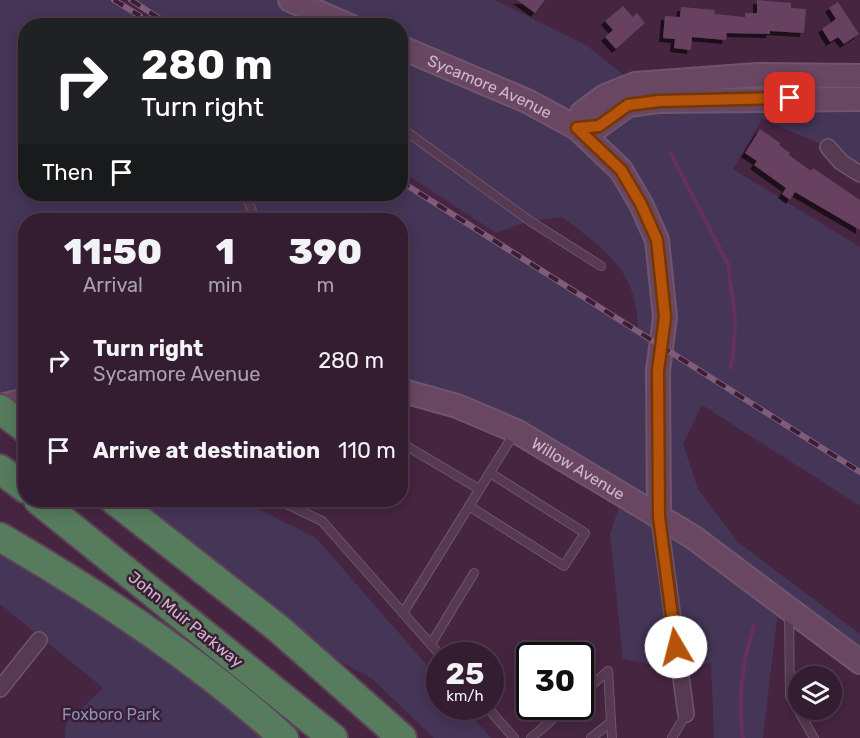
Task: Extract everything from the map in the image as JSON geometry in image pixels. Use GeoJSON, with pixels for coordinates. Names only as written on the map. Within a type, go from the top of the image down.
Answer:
{"type":"FeatureCollection","features":[{"type":"Feature","properties":{"kind":"highway"},"geometry":{"type":"LineString","coordinates":[[0,407],[18,422]]}},
{"type":"Feature","properties":{"kind":"highway"},"geometry":{"type":"LineString","coordinates":[[0,469],[18,483]]}},
{"type":"Feature","properties":{"kind":"highway","name":"John Muir Parkway"},"geometry":{"type":"LineString","coordinates":[[47,507],[333,738]]}},
{"type":"Feature","properties":{"kind":"highway"},"geometry":{"type":"LineString","coordinates":[[123,507],[279,629],[402,738]]}},
{"type":"Feature","properties":{"kind":"highway"},"geometry":{"type":"LineString","coordinates":[[0,537],[70,578],[141,626],[263,718],[284,738]]}},
{"type":"Feature","properties":{"kind":"highway"},"geometry":{"type":"LineString","coordinates":[[265,683],[321,738]]}},
{"type":"Feature","properties":{"kind":"street"},"geometry":{"type":"LineString","coordinates":[[290,0],[329,18]]}},
{"type":"Feature","properties":{"kind":"street","name":"Sycamore Avenue"},"geometry":{"type":"LineString","coordinates":[[408,50],[527,101],[577,128],[621,170],[641,204],[657,240],[665,317],[658,371],[659,517]]}},
{"type":"Feature","properties":{"kind":"street"},"geometry":{"type":"LineString","coordinates":[[860,76],[757,75],[635,84],[605,96],[582,113],[577,128],[599,126],[628,105],[659,101],[860,99]]}},
{"type":"Feature","properties":{"kind":"street"},"geometry":{"type":"LineString","coordinates":[[828,147],[841,162],[860,174]]}},
{"type":"Feature","properties":{"kind":"street","name":"Willow Avenue"},"geometry":{"type":"LineString","coordinates":[[408,394],[457,406],[516,431],[693,537],[860,662]]}},
{"type":"Feature","properties":{"kind":"street"},"geometry":{"type":"LineString","coordinates":[[0,407],[18,402]]}},
{"type":"Feature","properties":{"kind":"street"},"geometry":{"type":"LineString","coordinates":[[659,517],[686,714]]}},
{"type":"Feature","properties":{"kind":"street"},"geometry":{"type":"LineString","coordinates":[[0,688],[39,640]]}},
{"type":"Feature","properties":{"kind":"lane"},"geometry":{"type":"LineString","coordinates":[[408,133],[530,221],[601,266]]}},
{"type":"Feature","properties":{"kind":"lane"},"geometry":{"type":"LineString","coordinates":[[403,613],[516,431]]}},
{"type":"Feature","properties":{"kind":"lane"},"geometry":{"type":"LineString","coordinates":[[408,447],[479,489]]}},
{"type":"Feature","properties":{"kind":"lane"},"geometry":{"type":"LineString","coordinates":[[469,506],[564,566],[585,533],[490,473]]}},
{"type":"Feature","properties":{"kind":"lane"},"geometry":{"type":"LineString","coordinates":[[293,507],[322,521],[429,642]]}},
{"type":"Feature","properties":{"kind":"lane"},"geometry":{"type":"LineString","coordinates":[[432,642],[474,573]]}},
{"type":"Feature","properties":{"kind":"lane"},"geometry":{"type":"LineString","coordinates":[[789,608],[790,696],[814,738]]}},
{"type":"Feature","properties":{"kind":"lane"},"geometry":{"type":"LineString","coordinates":[[594,683],[608,671],[612,738]]}},
{"type":"Feature","properties":{"kind":"lane"},"geometry":{"type":"LineString","coordinates":[[672,738],[686,714]]}},
{"type":"Feature","properties":{"kind":"lane"},"geometry":{"type":"LineString","coordinates":[[498,720],[514,738]]}},
{"type":"Feature","properties":{"kind":"lane"},"geometry":{"type":"LineString","coordinates":[[531,738],[551,720]]}},
{"type":"Feature","properties":{"kind":"lane"},"geometry":{"type":"LineString","coordinates":[[591,738],[611,722]]}},
{"type":"Feature","properties":{"kind":"green space"},"geometry":{"type":"Polygon","coordinates":[[[0,0],[114,0],[144,18],[18,18],[18,201],[408,201],[408,185],[638,332],[637,311],[626,277],[605,252],[562,217],[530,221],[496,233],[408,176],[408,18],[160,18],[131,0],[495,0],[586,45],[635,84],[628,105],[860,99],[860,161],[854,170],[828,147],[762,119],[733,169],[860,247],[860,506],[702,405],[683,444],[698,489],[738,542],[860,634],[860,662],[779,601],[763,738],[714,738],[711,663],[679,669],[623,659],[610,534],[623,495],[516,431],[408,392],[408,213],[18,213],[18,396],[0,399],[0,0]]]}},
{"type":"Feature","properties":{"kind":"green space"},"geometry":{"type":"Polygon","coordinates":[[[123,507],[255,507],[316,538],[426,664],[426,720],[475,720],[491,738],[434,738],[371,678],[279,629],[123,507]]]}},
{"type":"Feature","properties":{"kind":"green space","name":"Foxboro Park"},"geometry":{"type":"Polygon","coordinates":[[[0,537],[284,738],[65,738],[66,723],[103,688],[0,604],[0,537]]]}},
{"type":"Feature","properties":{"kind":"building"},"geometry":{"type":"Polygon","coordinates":[[[517,0],[545,0],[535,13],[517,0]]]}},
{"type":"Feature","properties":{"kind":"building"},"geometry":{"type":"Polygon","coordinates":[[[757,0],[791,3],[791,8],[806,9],[804,33],[770,31],[770,34],[727,33],[726,40],[692,37],[691,50],[674,48],[675,39],[663,38],[665,16],[680,17],[681,7],[715,10],[714,14],[745,17],[745,13],[757,13],[757,0]]]}},
{"type":"Feature","properties":{"kind":"building"},"geometry":{"type":"Polygon","coordinates":[[[838,2],[859,34],[844,44],[838,37],[830,42],[822,29],[836,19],[829,8],[838,2]]]}},
{"type":"Feature","properties":{"kind":"building"},"geometry":{"type":"Polygon","coordinates":[[[623,6],[633,17],[637,13],[645,23],[616,49],[605,37],[613,30],[605,21],[623,6]]]}},
{"type":"Feature","properties":{"kind":"building"},"geometry":{"type":"Polygon","coordinates":[[[760,129],[780,143],[779,145],[790,153],[789,155],[811,171],[813,168],[860,200],[860,230],[795,192],[790,200],[782,194],[786,188],[754,165],[757,161],[745,153],[760,129]]]}},
{"type":"Feature","properties":{"kind":"waterway"},"geometry":{"type":"LineString","coordinates":[[671,154],[729,266],[735,323],[731,368]]}},
{"type":"Feature","properties":{"kind":"waterway"},"geometry":{"type":"LineString","coordinates":[[743,738],[740,710],[742,682],[746,654],[754,626]]}},
{"type":"Feature","properties":{"kind":"railway"},"geometry":{"type":"LineString","coordinates":[[114,0],[140,16]]}},
{"type":"Feature","properties":{"kind":"railway"},"geometry":{"type":"LineString","coordinates":[[131,0],[159,18]]}},
{"type":"Feature","properties":{"kind":"railway"},"geometry":{"type":"LineString","coordinates":[[408,186],[860,472]]}},
{"type":"Feature","properties":{"kind":"route"},"geometry":{"type":"LineString","coordinates":[[676,647],[659,517],[658,371],[665,317],[663,279],[657,240],[641,204],[621,170],[577,128],[599,126],[628,105],[659,101],[790,98]]}}]}
